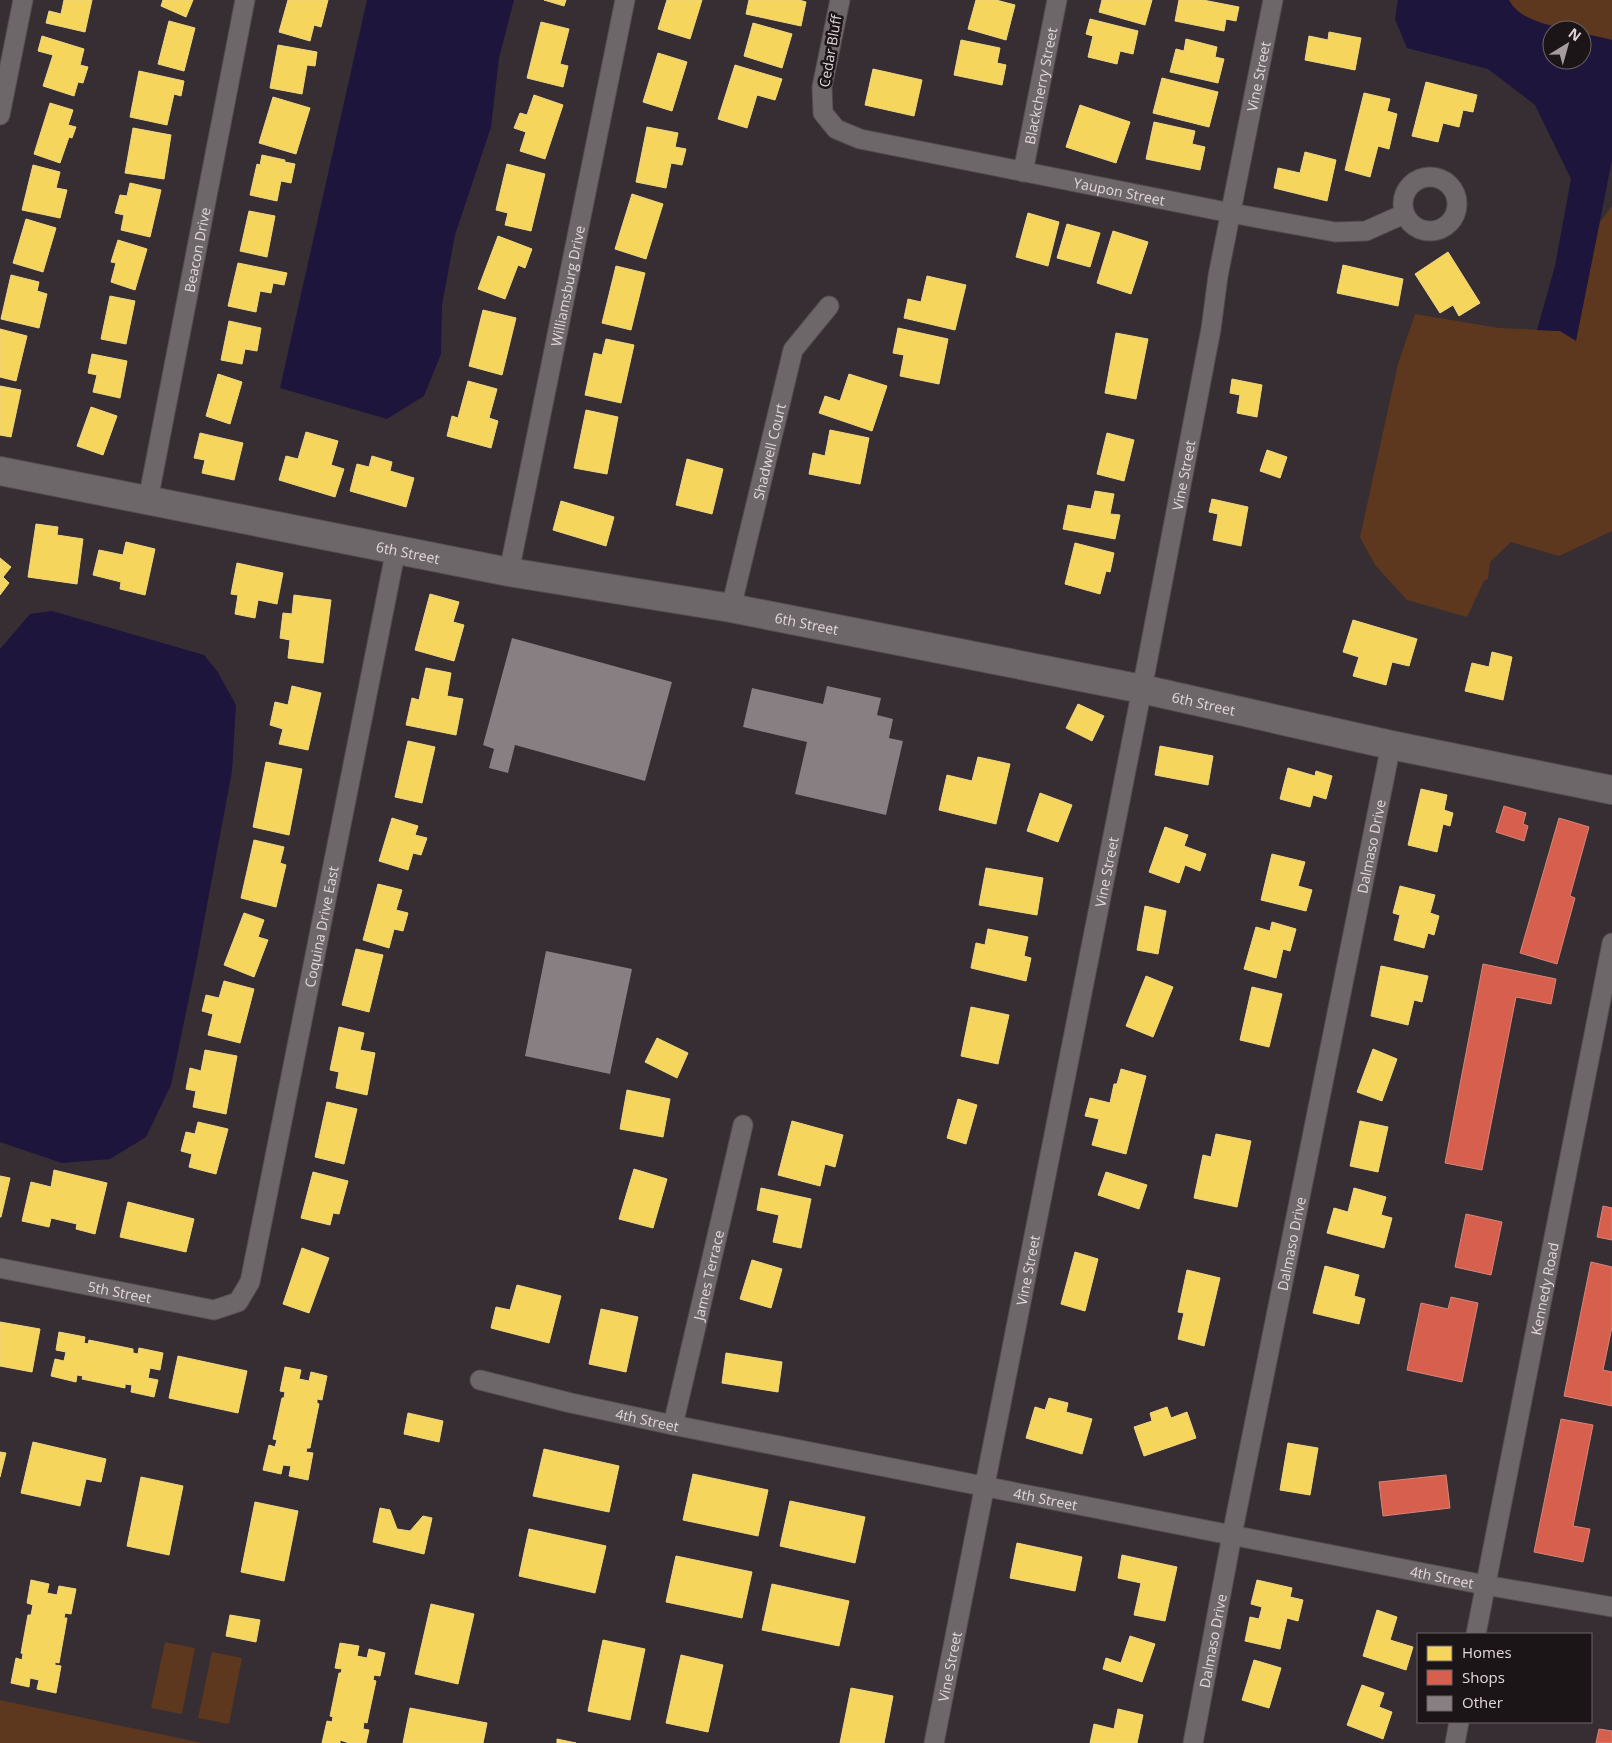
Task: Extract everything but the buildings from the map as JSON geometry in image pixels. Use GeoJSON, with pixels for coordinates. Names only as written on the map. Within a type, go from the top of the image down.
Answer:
{"type":"FeatureCollection","features":[{"type":"Feature","properties":{"kind":"street"},"geometry":{"type":"LineString","coordinates":[[0,115],[23,0]]}},
{"type":"Feature","properties":{"kind":"street","name":"Beacon Drive"},"geometry":{"type":"LineString","coordinates":[[148,500],[246,0]]}},
{"type":"Feature","properties":{"kind":"street","name":"Williamsburg Drive"},"geometry":{"type":"LineString","coordinates":[[509,572],[625,0]]}},
{"type":"Feature","properties":{"kind":"street","name":"Cedar Bluff"},"geometry":{"type":"LineString","coordinates":[[836,129],[823,113],[822,87],[840,0]]}},
{"type":"Feature","properties":{"kind":"street","name":"Blackcherry Street"},"geometry":{"type":"LineString","coordinates":[[1023,172],[1057,0]]}},
{"type":"Feature","properties":{"kind":"street","name":"Vine Street"},"geometry":{"type":"LineString","coordinates":[[934,1743],[1142,689],[1211,329],[1218,276],[1273,0]]}},
{"type":"Feature","properties":{"kind":"street","name":"Yaupon Street"},"geometry":{"type":"LineString","coordinates":[[836,129],[860,139],[1335,232],[1366,231],[1404,214]]}},
{"type":"Feature","properties":{"kind":"street","name":"Shadwell Court"},"geometry":{"type":"LineString","coordinates":[[731,608],[793,350],[829,306]]}},
{"type":"Feature","properties":{"kind":"street","name":"6th Street"},"geometry":{"type":"LineString","coordinates":[[0,471],[509,572],[731,608],[1142,689],[1391,745],[1612,790]]}},
{"type":"Feature","properties":{"kind":"street","name":"Coquina Drive East"},"geometry":{"type":"LineString","coordinates":[[238,1302],[250,1282],[396,549]]}},
{"type":"Feature","properties":{"kind":"street","name":"Dalmaso Drive"},"geometry":{"type":"LineString","coordinates":[[1193,1743],[1232,1536],[1391,745]]}},
{"type":"Feature","properties":{"kind":"street","name":"Kennedy Road"},"geometry":{"type":"LineString","coordinates":[[1476,1633],[1612,943]]}},
{"type":"Feature","properties":{"kind":"street","name":"James Terrace"},"geometry":{"type":"LineString","coordinates":[[673,1425],[743,1125]]}},
{"type":"Feature","properties":{"kind":"street","name":"5th Street"},"geometry":{"type":"LineString","coordinates":[[0,1268],[214,1310],[238,1302]]}},
{"type":"Feature","properties":{"kind":"street","name":"4th Street"},"geometry":{"type":"LineString","coordinates":[[480,1380],[673,1425],[1232,1536],[1485,1585],[1612,1607]]}},
{"type":"Feature","properties":{"kind":"street"},"geometry":{"type":"LineString","coordinates":[[1455,1743],[1459,1723]]}},
{"type":"Feature","properties":{"kind":"shaded area"},"geometry":{"type":"Polygon","coordinates":[[[367,0],[514,0],[499,58],[491,127],[455,235],[442,305],[441,354],[424,396],[387,419],[280,388],[367,0]]]}},
{"type":"Feature","properties":{"kind":"shaded area"},"geometry":{"type":"Polygon","coordinates":[[[1398,0],[1509,0],[1520,13],[1542,23],[1542,70],[1592,70],[1592,35],[1612,40],[1612,160],[1576,341],[1560,331],[1537,330],[1555,266],[1571,179],[1535,105],[1488,69],[1407,48],[1395,19],[1398,0]]]}},
{"type":"Feature","properties":{"kind":"shaded area"},"geometry":{"type":"Polygon","coordinates":[[[1509,0],[1612,0],[1612,40],[1592,35],[1592,20],[1542,20],[1542,24],[1531,20],[1515,8],[1509,0]]]}},
{"type":"Feature","properties":{"kind":"shaded area"},"geometry":{"type":"Polygon","coordinates":[[[1612,206],[1612,531],[1559,556],[1511,542],[1490,562],[1488,579],[1484,581],[1467,617],[1407,600],[1375,565],[1360,537],[1398,364],[1415,314],[1499,328],[1560,331],[1576,340],[1600,222],[1612,206]]]}},
{"type":"Feature","properties":{"kind":"shaded area"},"geometry":{"type":"Polygon","coordinates":[[[52,611],[204,655],[217,671],[236,705],[232,771],[171,1085],[146,1137],[110,1159],[62,1163],[0,1142],[0,649],[30,614],[52,611]]]}},
{"type":"Feature","properties":{"kind":"shaded area"},"geometry":{"type":"Polygon","coordinates":[[[165,1642],[195,1648],[182,1714],[151,1708],[165,1642]]]}},
{"type":"Feature","properties":{"kind":"shaded area"},"geometry":{"type":"Polygon","coordinates":[[[212,1652],[242,1658],[229,1724],[198,1718],[212,1652]]]}},
{"type":"Feature","properties":{"kind":"shaded area"},"geometry":{"type":"Polygon","coordinates":[[[0,1700],[202,1743],[0,1743],[0,1700]]]}}]}
